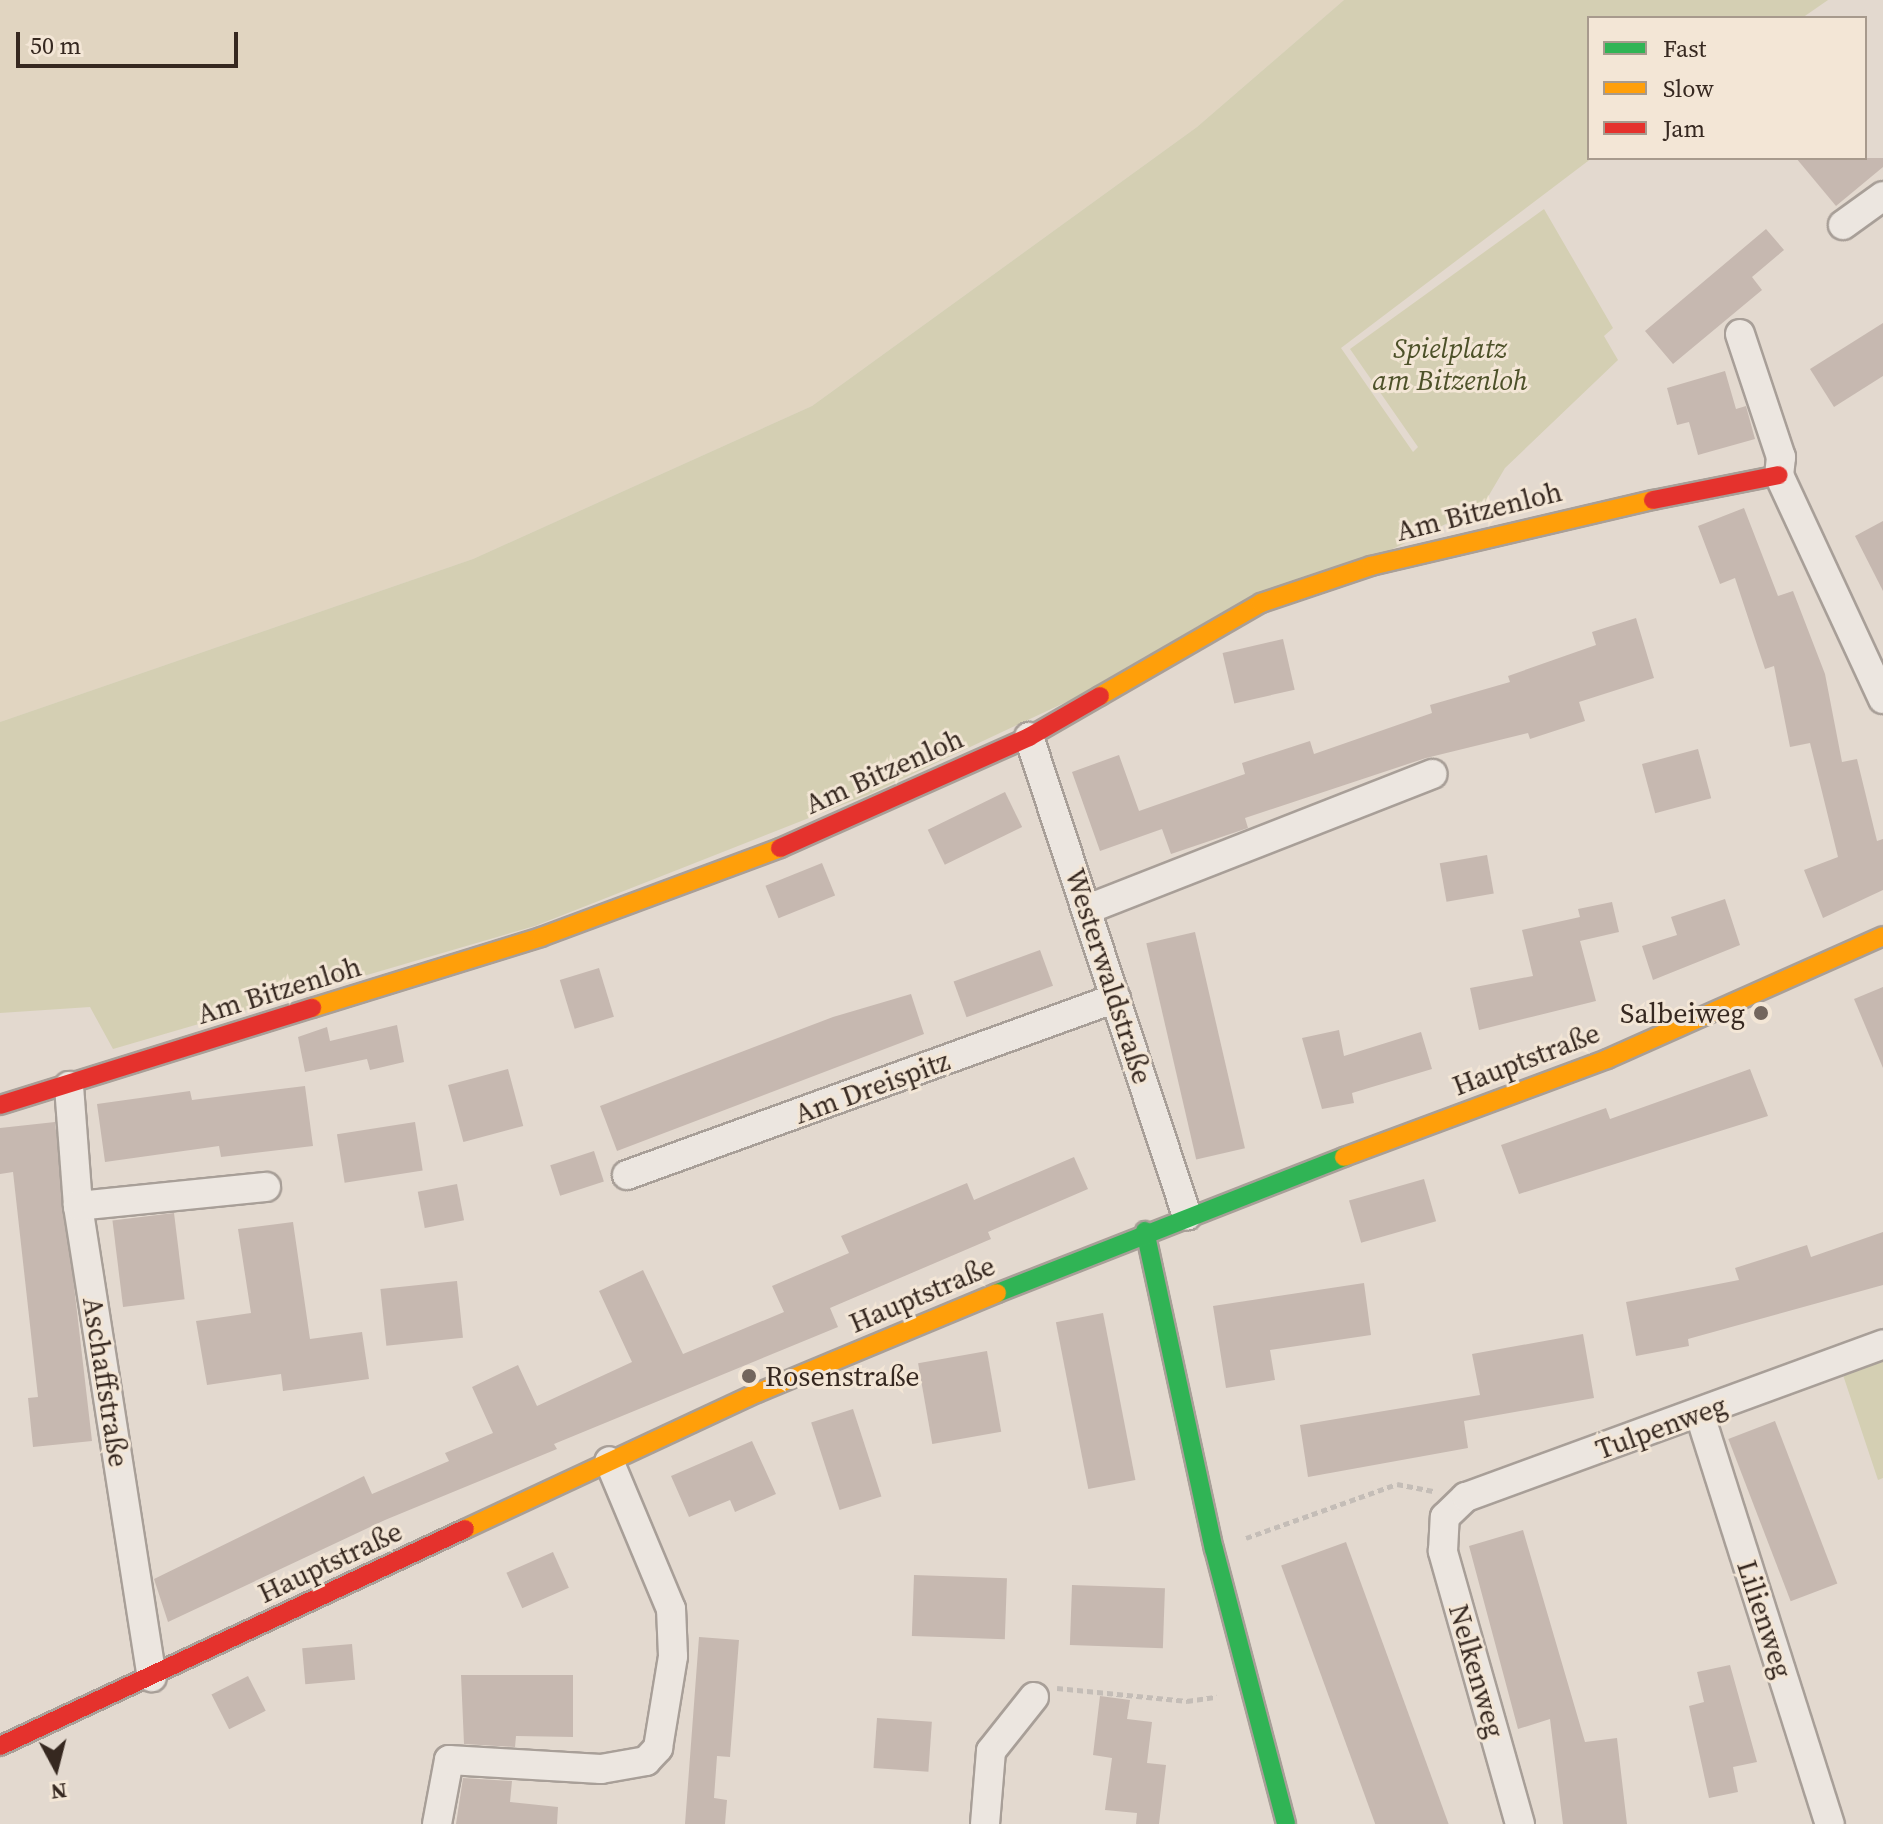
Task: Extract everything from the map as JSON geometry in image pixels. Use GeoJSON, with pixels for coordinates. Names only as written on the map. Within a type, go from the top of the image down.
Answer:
{"type":"FeatureCollection","features":[{"type":"Feature","properties":{"kind":"street"},"geometry":{"type":"LineString","coordinates":[[1843,225],[1883,196]]}},
{"type":"Feature","properties":{"kind":"street"},"geometry":{"type":"LineString","coordinates":[[1740,334],[1781,457],[1779,475],[1874,648],[1883,699]]}},
{"type":"Feature","properties":{"kind":"street","name":"Am Bitzenloh"},"geometry":{"type":"LineString","coordinates":[[0,1105],[541,937],[790,844],[1029,737],[1261,603],[1371,566],[1566,518],[1779,475]]}},
{"type":"Feature","properties":{"kind":"street","name":"Westerwaldstraße"},"geometry":{"type":"LineString","coordinates":[[1029,737],[1187,1216]]}},
{"type":"Feature","properties":{"kind":"street"},"geometry":{"type":"LineString","coordinates":[[1088,909],[1432,774]]}},
{"type":"Feature","properties":{"kind":"street","name":"Hauptstraße"},"geometry":{"type":"LineString","coordinates":[[0,1746],[609,1461],[1145,1231],[1607,1059],[1883,936]]}},
{"type":"Feature","properties":{"kind":"street","name":"Am Dreispitz"},"geometry":{"type":"LineString","coordinates":[[627,1175],[1116,998]]}},
{"type":"Feature","properties":{"kind":"street","name":"Aschaffstraße"},"geometry":{"type":"LineString","coordinates":[[69,1086],[78,1206],[152,1677]]}},
{"type":"Feature","properties":{"kind":"street"},"geometry":{"type":"LineString","coordinates":[[78,1206],[266,1187]]}},
{"type":"Feature","properties":{"kind":"street"},"geometry":{"type":"LineString","coordinates":[[1145,1231],[1214,1549],[1286,1824]]}},
{"type":"Feature","properties":{"kind":"street","name":"Tulpenweg"},"geometry":{"type":"LineString","coordinates":[[1445,1517],[1466,1497],[1700,1415],[1883,1344]]}},
{"type":"Feature","properties":{"kind":"street","name":"Lilienweg"},"geometry":{"type":"LineString","coordinates":[[1700,1415],[1830,1824]]}},
{"type":"Feature","properties":{"kind":"street"},"geometry":{"type":"LineString","coordinates":[[437,1824],[449,1760],[601,1769],[646,1761],[658,1748],[673,1656],[671,1609],[609,1461]]}},
{"type":"Feature","properties":{"kind":"street","name":"Nelkenweg"},"geometry":{"type":"LineString","coordinates":[[1445,1517],[1443,1551],[1520,1824]]}},
{"type":"Feature","properties":{"kind":"street"},"geometry":{"type":"LineString","coordinates":[[985,1824],[991,1751],[1034,1697]]}},
{"type":"Feature","properties":{"kind":"path"},"geometry":{"type":"LineString","coordinates":[[1214,1549],[1397,1484],[1466,1497]]}},
{"type":"Feature","properties":{"kind":"path"},"geometry":{"type":"LineString","coordinates":[[1034,1697],[1067,1685],[1187,1701],[1252,1691]]}},
{"type":"Feature","properties":{"kind":"shaded area"},"geometry":{"type":"Polygon","coordinates":[[[0,0],[1344,0],[1197,127],[812,406],[473,559],[0,722],[0,0]]]}},
{"type":"Feature","properties":{"kind":"green space","name":"Spielplatz am Bitzenloh"},"geometry":{"type":"Polygon","coordinates":[[[1344,0],[1828,0],[1805,16],[1587,16],[1589,160],[1341,348],[1413,452],[1418,447],[1350,349],[1544,209],[1613,328],[1604,336],[1618,360],[1505,468],[1482,507],[870,794],[535,926],[113,1049],[90,1007],[0,1013],[0,722],[473,559],[812,406],[1197,127],[1344,0]]]}},
{"type":"Feature","properties":{"kind":"green space"},"geometry":{"type":"Polygon","coordinates":[[[1883,1356],[1883,1478],[1878,1480],[1842,1372],[1883,1356]]]}},
{"type":"Feature","properties":{"kind":"building"},"geometry":{"type":"Polygon","coordinates":[[[1883,158],[1883,167],[1836,206],[1798,160],[1883,158]]]}},
{"type":"Feature","properties":{"kind":"building"},"geometry":{"type":"Polygon","coordinates":[[[1766,229],[1784,250],[1752,277],[1762,290],[1673,364],[1645,331],[1766,229]]]}},
{"type":"Feature","properties":{"kind":"building"},"geometry":{"type":"Polygon","coordinates":[[[1883,323],[1883,376],[1834,407],[1810,369],[1883,323]]]}},
{"type":"Feature","properties":{"kind":"building"},"geometry":{"type":"Polygon","coordinates":[[[1725,371],[1736,409],[1746,406],[1755,439],[1698,455],[1689,422],[1677,425],[1667,388],[1725,371]]]}},
{"type":"Feature","properties":{"kind":"building"},"geometry":{"type":"Polygon","coordinates":[[[1744,508],[1778,596],[1793,591],[1825,674],[1842,762],[1857,759],[1877,841],[1883,839],[1883,890],[1823,918],[1804,870],[1838,857],[1810,743],[1790,747],[1774,666],[1765,669],[1735,578],[1720,584],[1698,526],[1744,508]]]}},
{"type":"Feature","properties":{"kind":"building"},"geometry":{"type":"Polygon","coordinates":[[[1883,521],[1883,591],[1855,536],[1883,521]]]}},
{"type":"Feature","properties":{"kind":"building"},"geometry":{"type":"Polygon","coordinates":[[[1636,618],[1654,678],[1579,702],[1585,721],[1530,739],[1528,733],[1426,758],[1245,818],[1248,828],[1171,854],[1162,829],[1100,851],[1072,772],[1119,755],[1139,811],[1245,774],[1242,763],[1310,741],[1314,754],[1432,713],[1430,705],[1510,682],[1508,676],[1596,645],[1592,632],[1636,618]]]}},
{"type":"Feature","properties":{"kind":"building"},"geometry":{"type":"Polygon","coordinates":[[[1283,639],[1295,690],[1234,704],[1223,653],[1283,639]]]}},
{"type":"Feature","properties":{"kind":"building"},"geometry":{"type":"Polygon","coordinates":[[[1698,749],[1711,798],[1655,813],[1642,764],[1698,749]]]}},
{"type":"Feature","properties":{"kind":"building"},"geometry":{"type":"Polygon","coordinates":[[[1005,792],[1022,827],[945,865],[928,830],[1005,792]]]}},
{"type":"Feature","properties":{"kind":"building"},"geometry":{"type":"Polygon","coordinates":[[[1487,855],[1494,893],[1447,902],[1440,863],[1487,855]]]}},
{"type":"Feature","properties":{"kind":"building"},"geometry":{"type":"Polygon","coordinates":[[[822,863],[835,895],[779,918],[765,886],[822,863]]]}},
{"type":"Feature","properties":{"kind":"building"},"geometry":{"type":"Polygon","coordinates":[[[1725,899],[1740,945],[1653,980],[1642,946],[1677,935],[1671,917],[1725,899]]]}},
{"type":"Feature","properties":{"kind":"building"},"geometry":{"type":"Polygon","coordinates":[[[1612,902],[1619,932],[1580,941],[1596,1001],[1479,1030],[1470,988],[1533,976],[1522,930],[1580,917],[1578,909],[1612,902]]]}},
{"type":"Feature","properties":{"kind":"building"},"geometry":{"type":"Polygon","coordinates":[[[1195,932],[1245,1148],[1196,1160],[1146,943],[1195,932]]]}},
{"type":"Feature","properties":{"kind":"building"},"geometry":{"type":"Polygon","coordinates":[[[1040,950],[1053,986],[967,1017],[954,981],[1040,950]]]}},
{"type":"Feature","properties":{"kind":"building"},"geometry":{"type":"Polygon","coordinates":[[[599,968],[614,1017],[575,1029],[560,980],[599,968]]]}},
{"type":"Feature","properties":{"kind":"building"},"geometry":{"type":"Polygon","coordinates":[[[1883,987],[1883,1068],[1854,999],[1883,987]]]}},
{"type":"Feature","properties":{"kind":"building"},"geometry":{"type":"Polygon","coordinates":[[[911,994],[924,1034],[617,1151],[600,1106],[833,1017],[911,994]]]}},
{"type":"Feature","properties":{"kind":"building"},"geometry":{"type":"Polygon","coordinates":[[[397,1025],[404,1062],[370,1070],[367,1059],[305,1072],[298,1037],[327,1027],[330,1041],[397,1025]]]}},
{"type":"Feature","properties":{"kind":"building"},"geometry":{"type":"Polygon","coordinates":[[[1339,1030],[1344,1056],[1421,1032],[1432,1069],[1352,1093],[1354,1103],[1322,1109],[1302,1038],[1339,1030]]]}},
{"type":"Feature","properties":{"kind":"building"},"geometry":{"type":"Polygon","coordinates":[[[508,1069],[523,1126],[463,1142],[448,1085],[508,1069]]]}},
{"type":"Feature","properties":{"kind":"building"},"geometry":{"type":"Polygon","coordinates":[[[1750,1069],[1768,1116],[1519,1194],[1501,1145],[1606,1108],[1610,1119],[1750,1069]]]}},
{"type":"Feature","properties":{"kind":"building"},"geometry":{"type":"Polygon","coordinates":[[[305,1086],[313,1146],[221,1157],[219,1146],[105,1162],[97,1104],[190,1091],[192,1100],[305,1086]]]}},
{"type":"Feature","properties":{"kind":"building"},"geometry":{"type":"Polygon","coordinates":[[[55,1122],[92,1441],[33,1447],[28,1398],[38,1397],[13,1172],[0,1174],[0,1128],[55,1122]]]}},
{"type":"Feature","properties":{"kind":"building"},"geometry":{"type":"Polygon","coordinates":[[[415,1122],[423,1170],[345,1183],[337,1134],[415,1122]]]}},
{"type":"Feature","properties":{"kind":"building"},"geometry":{"type":"Polygon","coordinates":[[[594,1151],[604,1181],[560,1196],[550,1165],[594,1151]]]}},
{"type":"Feature","properties":{"kind":"building"},"geometry":{"type":"Polygon","coordinates":[[[1074,1157],[1088,1189],[988,1232],[991,1239],[830,1308],[838,1327],[554,1444],[557,1449],[385,1520],[168,1622],[154,1579],[364,1476],[372,1494],[449,1461],[445,1453],[493,1433],[472,1387],[518,1365],[537,1406],[632,1362],[599,1291],[643,1270],[683,1354],[784,1312],[772,1286],[849,1253],[841,1236],[967,1183],[974,1200],[1074,1157]]]}},
{"type":"Feature","properties":{"kind":"building"},"geometry":{"type":"Polygon","coordinates":[[[1424,1179],[1436,1221],[1361,1243],[1349,1200],[1424,1179]]]}},
{"type":"Feature","properties":{"kind":"building"},"geometry":{"type":"Polygon","coordinates":[[[457,1184],[464,1220],[425,1228],[418,1192],[457,1184]]]}},
{"type":"Feature","properties":{"kind":"building"},"geometry":{"type":"Polygon","coordinates":[[[174,1213],[185,1299],[123,1307],[112,1221],[174,1213]]]}},
{"type":"Feature","properties":{"kind":"building"},"geometry":{"type":"Polygon","coordinates":[[[293,1222],[310,1339],[362,1332],[369,1379],[283,1391],[281,1374],[207,1385],[196,1321],[251,1313],[238,1229],[293,1222]]]}},
{"type":"Feature","properties":{"kind":"building"},"geometry":{"type":"Polygon","coordinates":[[[1883,1232],[1883,1285],[1688,1339],[1689,1346],[1636,1356],[1626,1302],[1739,1280],[1735,1268],[1807,1245],[1811,1257],[1883,1232]]]}},
{"type":"Feature","properties":{"kind":"building"},"geometry":{"type":"Polygon","coordinates":[[[457,1281],[463,1338],[386,1346],[380,1289],[457,1281]]]}},
{"type":"Feature","properties":{"kind":"building"},"geometry":{"type":"Polygon","coordinates":[[[1364,1283],[1371,1335],[1270,1350],[1275,1380],[1226,1388],[1213,1306],[1364,1283]]]}},
{"type":"Feature","properties":{"kind":"building"},"geometry":{"type":"Polygon","coordinates":[[[1103,1313],[1135,1480],[1088,1489],[1056,1322],[1103,1313]]]}},
{"type":"Feature","properties":{"kind":"building"},"geometry":{"type":"Polygon","coordinates":[[[1583,1334],[1594,1398],[1464,1421],[1468,1448],[1308,1477],[1300,1425],[1480,1395],[1472,1354],[1583,1334]]]}},
{"type":"Feature","properties":{"kind":"building"},"geometry":{"type":"Polygon","coordinates":[[[987,1351],[1001,1432],[932,1444],[918,1363],[987,1351]]]}},
{"type":"Feature","properties":{"kind":"building"},"geometry":{"type":"Polygon","coordinates":[[[853,1409],[881,1496],[840,1510],[811,1423],[853,1409]]]}},
{"type":"Feature","properties":{"kind":"building"},"geometry":{"type":"Polygon","coordinates":[[[1775,1421],[1837,1583],[1791,1601],[1728,1439],[1775,1421]]]}},
{"type":"Feature","properties":{"kind":"building"},"geometry":{"type":"Polygon","coordinates":[[[752,1441],[776,1494],[735,1512],[730,1500],[689,1517],[671,1476],[752,1441]]]}},
{"type":"Feature","properties":{"kind":"building"},"geometry":{"type":"Polygon","coordinates":[[[1523,1530],[1585,1742],[1617,1738],[1627,1824],[1563,1824],[1550,1719],[1518,1729],[1469,1546],[1523,1530]]]}},
{"type":"Feature","properties":{"kind":"building"},"geometry":{"type":"Polygon","coordinates":[[[1346,1542],[1449,1824],[1375,1824],[1281,1566],[1346,1542]]]}},
{"type":"Feature","properties":{"kind":"building"},"geometry":{"type":"Polygon","coordinates":[[[553,1552],[569,1588],[522,1608],[506,1573],[553,1552]]]}},
{"type":"Feature","properties":{"kind":"building"},"geometry":{"type":"Polygon","coordinates":[[[914,1575],[1007,1578],[1005,1639],[912,1636],[914,1575]]]}},
{"type":"Feature","properties":{"kind":"building"},"geometry":{"type":"Polygon","coordinates":[[[1072,1585],[1165,1588],[1163,1648],[1070,1645],[1072,1585]]]}},
{"type":"Feature","properties":{"kind":"building"},"geometry":{"type":"Polygon","coordinates":[[[699,1637],[739,1640],[730,1757],[717,1756],[714,1798],[727,1800],[725,1824],[685,1824],[699,1637]]]}},
{"type":"Feature","properties":{"kind":"building"},"geometry":{"type":"Polygon","coordinates":[[[352,1644],[355,1680],[305,1684],[302,1648],[352,1644]]]}},
{"type":"Feature","properties":{"kind":"building"},"geometry":{"type":"Polygon","coordinates":[[[1730,1665],[1757,1762],[1733,1767],[1738,1792],[1709,1798],[1689,1706],[1704,1702],[1697,1672],[1730,1665]]]}},
{"type":"Feature","properties":{"kind":"building"},"geometry":{"type":"Polygon","coordinates":[[[461,1675],[573,1675],[573,1737],[516,1736],[515,1747],[464,1744],[461,1675]]]}},
{"type":"Feature","properties":{"kind":"building"},"geometry":{"type":"Polygon","coordinates":[[[248,1676],[266,1711],[229,1729],[211,1695],[248,1676]]]}},
{"type":"Feature","properties":{"kind":"building"},"geometry":{"type":"Polygon","coordinates":[[[1100,1696],[1130,1700],[1127,1719],[1152,1722],[1147,1763],[1166,1765],[1159,1824],[1136,1824],[1137,1813],[1105,1810],[1112,1758],[1093,1755],[1100,1696]]]}},
{"type":"Feature","properties":{"kind":"building"},"geometry":{"type":"Polygon","coordinates":[[[877,1718],[932,1722],[928,1772],[874,1768],[877,1718]]]}},
{"type":"Feature","properties":{"kind":"building"},"geometry":{"type":"Polygon","coordinates":[[[463,1778],[512,1781],[510,1802],[558,1807],[557,1824],[456,1824],[463,1778]]]}},
{"type":"Feature","properties":{"kind":"traffic: fast"},"geometry":{"type":"LineString","coordinates":[[997,1293],[1344,1157]]}},
{"type":"Feature","properties":{"kind":"traffic: fast"},"geometry":{"type":"LineString","coordinates":[[1145,1231],[1214,1549],[1286,1824]]}},
{"type":"Feature","properties":{"kind":"traffic: slow"},"geometry":{"type":"LineString","coordinates":[[1100,696],[1261,603],[1371,566],[1653,500]]}},
{"type":"Feature","properties":{"kind":"traffic: slow"},"geometry":{"type":"LineString","coordinates":[[312,1008],[541,937],[780,848]]}},
{"type":"Feature","properties":{"kind":"traffic: slow"},"geometry":{"type":"LineString","coordinates":[[1344,1157],[1607,1059],[1883,936]]}},
{"type":"Feature","properties":{"kind":"traffic: slow"},"geometry":{"type":"LineString","coordinates":[[465,1529],[757,1393],[997,1293]]}},
{"type":"Feature","properties":{"kind":"traffic: jam"},"geometry":{"type":"LineString","coordinates":[[1653,500],[1779,475]]}},
{"type":"Feature","properties":{"kind":"traffic: jam"},"geometry":{"type":"LineString","coordinates":[[780,848],[1029,737],[1100,696]]}},
{"type":"Feature","properties":{"kind":"traffic: jam"},"geometry":{"type":"LineString","coordinates":[[0,1105],[312,1008]]}},
{"type":"Feature","properties":{"kind":"traffic: jam"},"geometry":{"type":"LineString","coordinates":[[0,1746],[465,1529]]}},
{"type":"Feature","properties":{"kind":"place","name":"Salbeiweg"},"geometry":{"type":"Point","coordinates":[1761,1013]}},
{"type":"Feature","properties":{"kind":"place","name":"Rosenstraße"},"geometry":{"type":"Point","coordinates":[749,1376]}}]}
